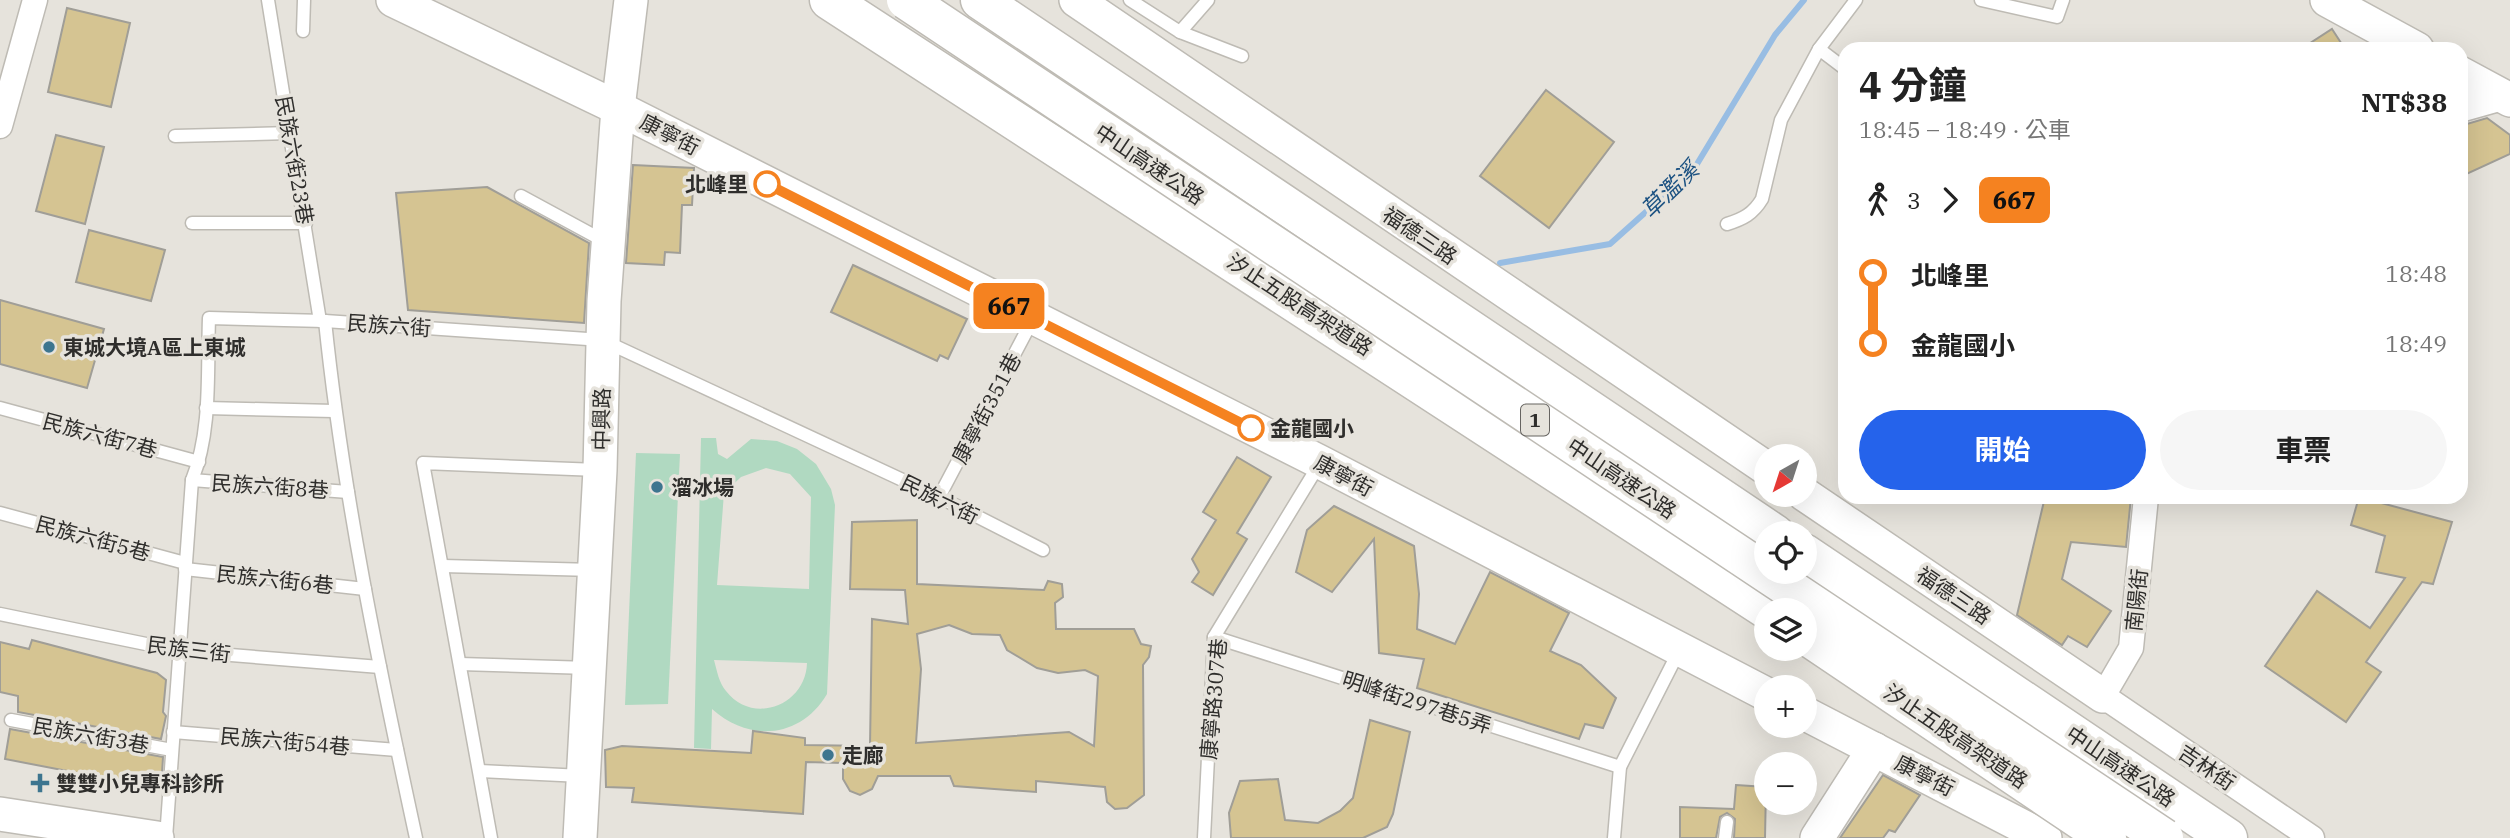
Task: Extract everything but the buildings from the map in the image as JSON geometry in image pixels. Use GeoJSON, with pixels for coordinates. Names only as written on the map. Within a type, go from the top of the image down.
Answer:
{"type":"FeatureCollection","features":[{"type":"Feature","properties":{"kind":"highway","name":"汐止五股高架道路"},"geometry":{"type":"LineString","coordinates":[[829,0],[1754,601]]}},
{"type":"Feature","properties":{"kind":"highway","name":"中山高速公路"},"geometry":{"type":"LineString","coordinates":[[906,0],[2164,838]]}},
{"type":"Feature","properties":{"kind":"highway","name":"中山高速公路"},"geometry":{"type":"LineString","coordinates":[[980,0],[1756,521]]}},
{"type":"Feature","properties":{"kind":"highway","name":"中山高速公路"},"geometry":{"type":"LineString","coordinates":[[1817,563],[2228,838]]}},
{"type":"Feature","properties":{"kind":"highway","name":"汐止五股高架道路"},"geometry":{"type":"LineString","coordinates":[[1817,643],[2107,838]]}},
{"type":"Feature","properties":{"kind":"street"},"geometry":{"type":"LineString","coordinates":[[2,114],[35,0]]}},
{"type":"Feature","properties":{"kind":"street","name":"康寧街"},"geometry":{"type":"LineString","coordinates":[[393,0],[618,108],[1320,462],[1754,688]]}},
{"type":"Feature","properties":{"kind":"street","name":"中興路"},"geometry":{"type":"LineString","coordinates":[[580,838],[600,470],[602,340],[618,108],[631,0]]}},
{"type":"Feature","properties":{"kind":"street","name":"福德三路"},"geometry":{"type":"LineString","coordinates":[[1076,0],[1754,460]]}},
{"type":"Feature","properties":{"kind":"street"},"geometry":{"type":"LineString","coordinates":[[2327,0],[2404,42]]}},
{"type":"Feature","properties":{"kind":"street"},"geometry":{"type":"LineString","coordinates":[[2468,77],[2509,98]]}},
{"type":"Feature","properties":{"kind":"street"},"geometry":{"type":"LineString","coordinates":[[2468,108],[2509,98]]}},
{"type":"Feature","properties":{"kind":"street","name":"福德三路"},"geometry":{"type":"LineString","coordinates":[[1817,503],[2103,696]]}},
{"type":"Feature","properties":{"kind":"street","name":"南陽街"},"geometry":{"type":"LineString","coordinates":[[2103,696],[2131,648],[2145,504]]}},
{"type":"Feature","properties":{"kind":"street","name":"吉林街"},"geometry":{"type":"LineString","coordinates":[[2103,696],[2312,838]]}},
{"type":"Feature","properties":{"kind":"street","name":"康寧街"},"geometry":{"type":"LineString","coordinates":[[1817,720],[2034,835]]}},
{"type":"Feature","properties":{"kind":"street"},"geometry":{"type":"LineString","coordinates":[[1816,838],[1874,748]]}},
{"type":"Feature","properties":{"kind":"street"},"geometry":{"type":"LineString","coordinates":[[0,814],[156,838]]}},
{"type":"Feature","properties":{"kind":"lane","name":"民族六街23巷"},"geometry":{"type":"LineString","coordinates":[[268,0],[365,589],[416,838]]}},
{"type":"Feature","properties":{"kind":"lane"},"geometry":{"type":"LineString","coordinates":[[303,31],[304,0]]}},
{"type":"Feature","properties":{"kind":"lane"},"geometry":{"type":"LineString","coordinates":[[1130,0],[1180,32],[1242,56]]}},
{"type":"Feature","properties":{"kind":"lane"},"geometry":{"type":"LineString","coordinates":[[1180,32],[1208,0]]}},
{"type":"Feature","properties":{"kind":"lane"},"geometry":{"type":"LineString","coordinates":[[1727,224],[1744,218],[1755,210],[1762,199],[1782,120],[1819,49],[1856,0]]}},
{"type":"Feature","properties":{"kind":"lane"},"geometry":{"type":"LineString","coordinates":[[1981,0],[2057,17],[2063,0]]}},
{"type":"Feature","properties":{"kind":"lane"},"geometry":{"type":"LineString","coordinates":[[1819,49],[1838,63]]}},
{"type":"Feature","properties":{"kind":"lane"},"geometry":{"type":"LineString","coordinates":[[175,136],[290,132]]}},
{"type":"Feature","properties":{"kind":"lane"},"geometry":{"type":"LineString","coordinates":[[521,195],[608,242]]}},
{"type":"Feature","properties":{"kind":"lane"},"geometry":{"type":"LineString","coordinates":[[192,223],[306,223]]}},
{"type":"Feature","properties":{"kind":"lane","name":"民族六街"},"geometry":{"type":"LineString","coordinates":[[166,838],[192,480],[200,462],[206,408],[209,318],[322,321],[602,340],[939,497],[1043,550]]}},
{"type":"Feature","properties":{"kind":"lane","name":"康寧街351巷"},"geometry":{"type":"LineString","coordinates":[[939,497],[1033,318]]}},
{"type":"Feature","properties":{"kind":"lane","name":"民族六街7巷"},"geometry":{"type":"LineString","coordinates":[[0,408],[200,462]]}},
{"type":"Feature","properties":{"kind":"lane"},"geometry":{"type":"LineString","coordinates":[[206,408],[334,411]]}},
{"type":"Feature","properties":{"kind":"lane","name":"康寧路307巷"},"geometry":{"type":"LineString","coordinates":[[1204,838],[1214,636],[1320,462]]}},
{"type":"Feature","properties":{"kind":"lane"},"geometry":{"type":"LineString","coordinates":[[491,838],[423,463],[600,470]]}},
{"type":"Feature","properties":{"kind":"lane","name":"民族六街8巷"},"geometry":{"type":"LineString","coordinates":[[192,480],[348,492]]}},
{"type":"Feature","properties":{"kind":"lane","name":"民族六街5巷"},"geometry":{"type":"LineString","coordinates":[[0,513],[185,566]]}},
{"type":"Feature","properties":{"kind":"lane","name":"民族六街6巷"},"geometry":{"type":"LineString","coordinates":[[185,566],[365,589]]}},
{"type":"Feature","properties":{"kind":"lane"},"geometry":{"type":"LineString","coordinates":[[443,566],[594,570]]}},
{"type":"Feature","properties":{"kind":"lane","name":"民族三街"},"geometry":{"type":"LineString","coordinates":[[0,614],[180,651],[380,667]]}},
{"type":"Feature","properties":{"kind":"lane","name":"明峰街297巷5弄"},"geometry":{"type":"LineString","coordinates":[[1214,636],[1620,768]]}},
{"type":"Feature","properties":{"kind":"lane"},"geometry":{"type":"LineString","coordinates":[[1614,838],[1620,768],[1679,651]]}},
{"type":"Feature","properties":{"kind":"lane"},"geometry":{"type":"LineString","coordinates":[[460,664],[589,668]]}},
{"type":"Feature","properties":{"kind":"lane","name":"民族六街3巷"},"geometry":{"type":"LineString","coordinates":[[11,720],[172,750]]}},
{"type":"Feature","properties":{"kind":"lane","name":"民族六街54巷"},"geometry":{"type":"LineString","coordinates":[[173,732],[397,750]]}},
{"type":"Feature","properties":{"kind":"lane"},"geometry":{"type":"LineString","coordinates":[[480,771],[583,776]]}},
{"type":"Feature","properties":{"kind":"lane"},"geometry":{"type":"LineString","coordinates":[[1725,838],[1727,822]]}},
{"type":"Feature","properties":{"kind":"green space"},"geometry":{"type":"Polygon","coordinates":[[[701,438],[716,438],[718,454],[727,459],[751,439],[777,441],[797,449],[816,464],[831,489],[835,505],[827,694],[803,720],[774,731],[742,727],[712,709],[711,749],[694,748],[701,438]],[[766,468],[741,477],[724,493],[717,585],[809,589],[811,497],[790,474],[766,468]],[[714,660],[720,681],[737,702],[763,709],[788,700],[798,690],[807,663],[714,660]]]}},
{"type":"Feature","properties":{"kind":"green space"},"geometry":{"type":"Polygon","coordinates":[[[636,453],[680,454],[668,704],[625,705],[636,453]]]}},
{"type":"Feature","properties":{"kind":"waterway","name":"草濫溪"},"geometry":{"type":"LineString","coordinates":[[1500,263],[1610,244],[1694,169],[1775,35],[1804,0]]}},
{"type":"Feature","properties":{"kind":"bus line","name":"667"},"geometry":{"type":"LineString","coordinates":[[767,184],[1251,428]]}},
{"type":"Feature","properties":{"kind":"place","name":"北峰里"},"geometry":{"type":"Point","coordinates":[767,184]}},
{"type":"Feature","properties":{"kind":"place","name":"東城大境A區上東城"},"geometry":{"type":"Point","coordinates":[49,347]}},
{"type":"Feature","properties":{"kind":"place","name":"金龍國小"},"geometry":{"type":"Point","coordinates":[1251,428]}},
{"type":"Feature","properties":{"kind":"place","name":"溜冰場"},"geometry":{"type":"Point","coordinates":[657,487]}},
{"type":"Feature","properties":{"kind":"place","name":"走廊"},"geometry":{"type":"Point","coordinates":[828,755]}},
{"type":"Feature","properties":{"kind":"place","name":"雙雙小兒專科診所"},"geometry":{"type":"Point","coordinates":[40,783]}}]}
